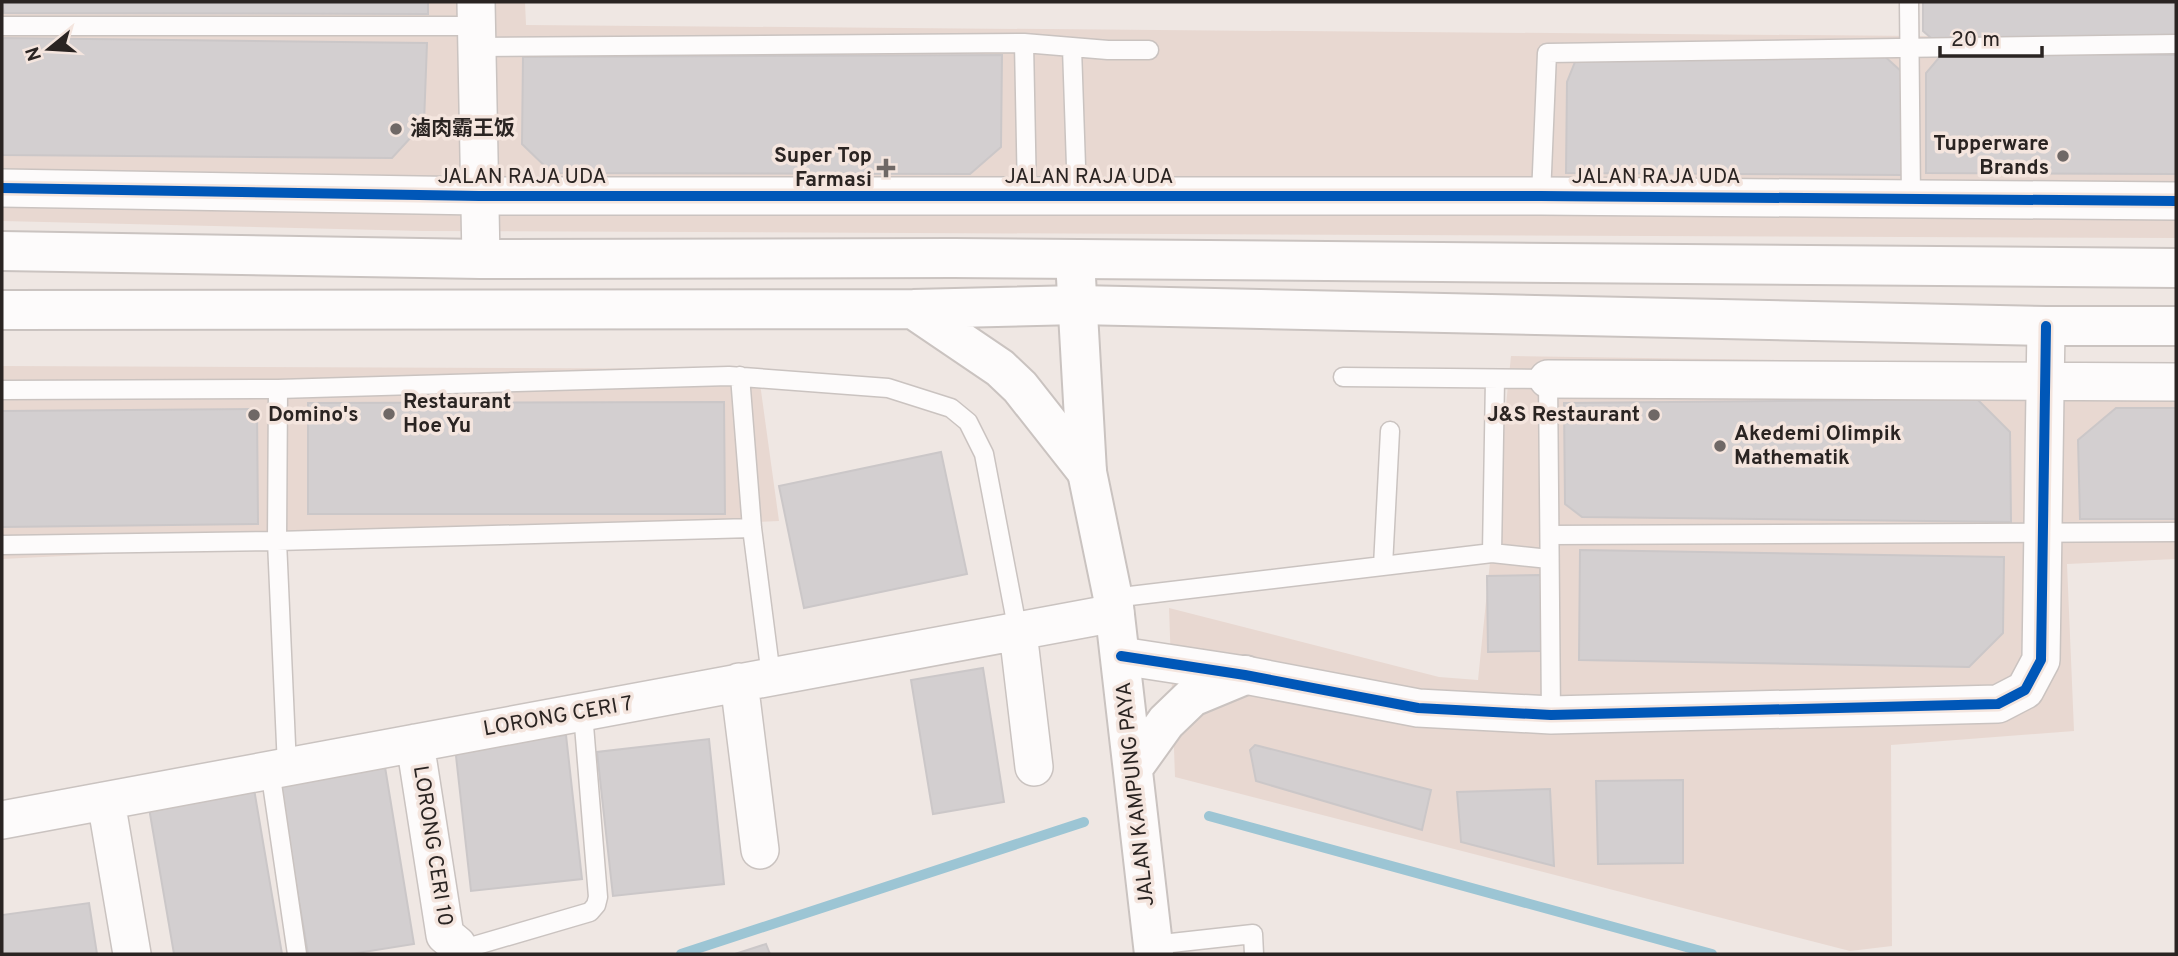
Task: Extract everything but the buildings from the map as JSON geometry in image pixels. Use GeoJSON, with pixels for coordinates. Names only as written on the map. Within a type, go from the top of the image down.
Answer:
{"type":"FeatureCollection","features":[{"type":"Feature","properties":{"kind":"main road"},"geometry":{"type":"LineString","coordinates":[[2,251],[481,260],[1076,260],[2176,268]]}},
{"type":"Feature","properties":{"kind":"main road","name":"JALAN KAMPUNG PAYA"},"geometry":{"type":"LineString","coordinates":[[1076,260],[1087,472],[1114,606],[1121,656],[1153,950]]}},
{"type":"Feature","properties":{"kind":"main road"},"geometry":{"type":"LineString","coordinates":[[2,310],[913,309],[1078,305],[2046,326],[2176,326]]}},
{"type":"Feature","properties":{"kind":"main road"},"geometry":{"type":"LineString","coordinates":[[913,309],[1000,368],[1020,387],[1087,472]]}},
{"type":"Feature","properties":{"kind":"main road"},"geometry":{"type":"LineString","coordinates":[[1133,768],[1166,722],[1192,697],[1245,675]]}},
{"type":"Feature","properties":{"kind":"street"},"geometry":{"type":"LineString","coordinates":[[476,25],[481,260]]}},
{"type":"Feature","properties":{"kind":"street","name":"JALAN RAJA UDA"},"geometry":{"type":"LineString","coordinates":[[2,188],[479,196],[1541,196],[2176,201]]}},
{"type":"Feature","properties":{"kind":"street"},"geometry":{"type":"LineString","coordinates":[[1121,656],[1245,675],[1418,708],[1551,715],[1998,704],[2025,690],[2041,660],[2046,326]]}},
{"type":"Feature","properties":{"kind":"street"},"geometry":{"type":"LineString","coordinates":[[1548,379],[2176,382]]}},
{"type":"Feature","properties":{"kind":"street","name":"LORONG CERI 7"},"geometry":{"type":"LineString","coordinates":[[2,820],[1018,632],[1114,606]]}},
{"type":"Feature","properties":{"kind":"street"},"geometry":{"type":"LineString","coordinates":[[1018,632],[1034,766]]}},
{"type":"Feature","properties":{"kind":"street"},"geometry":{"type":"LineString","coordinates":[[755,679],[760,850]]}},
{"type":"Feature","properties":{"kind":"street","name":"LORONG CERI 10"},"geometry":{"type":"LineString","coordinates":[[415,743],[445,935],[457,945]]}},
{"type":"Feature","properties":{"kind":"street"},"geometry":{"type":"LineString","coordinates":[[106,801],[132,954]]}},
{"type":"Feature","properties":{"kind":"lane"},"geometry":{"type":"LineString","coordinates":[[1909,2],[1911,199]]}},
{"type":"Feature","properties":{"kind":"lane"},"geometry":{"type":"LineString","coordinates":[[2,26],[476,25],[1024,43],[1073,48],[1149,50]]}},
{"type":"Feature","properties":{"kind":"lane"},"geometry":{"type":"LineString","coordinates":[[1024,43],[1027,196]]}},
{"type":"Feature","properties":{"kind":"lane"},"geometry":{"type":"LineString","coordinates":[[1541,196],[1547,53],[2176,44]]}},
{"type":"Feature","properties":{"kind":"lane"},"geometry":{"type":"LineString","coordinates":[[1073,48],[1077,196]]}},
{"type":"Feature","properties":{"kind":"lane"},"geometry":{"type":"LineString","coordinates":[[740,376],[752,528],[755,679]]}},
{"type":"Feature","properties":{"kind":"lane"},"geometry":{"type":"LineString","coordinates":[[2,390],[278,389],[740,376],[888,388],[951,408],[968,422],[984,454],[1018,632]]}},
{"type":"Feature","properties":{"kind":"lane"},"geometry":{"type":"LineString","coordinates":[[1343,377],[1548,379],[1551,715]]}},
{"type":"Feature","properties":{"kind":"lane"},"geometry":{"type":"LineString","coordinates":[[1492,553],[1495,379]]}},
{"type":"Feature","properties":{"kind":"lane"},"geometry":{"type":"LineString","coordinates":[[278,389],[279,768],[297,954]]}},
{"type":"Feature","properties":{"kind":"lane"},"geometry":{"type":"LineString","coordinates":[[1383,566],[1390,431]]}},
{"type":"Feature","properties":{"kind":"lane"},"geometry":{"type":"LineString","coordinates":[[2,545],[277,541],[752,528]]}},
{"type":"Feature","properties":{"kind":"lane"},"geometry":{"type":"LineString","coordinates":[[1550,536],[2176,532]]}},
{"type":"Feature","properties":{"kind":"lane"},"geometry":{"type":"LineString","coordinates":[[1114,606],[1383,566],[1492,553],[1549,559]]}},
{"type":"Feature","properties":{"kind":"lane"},"geometry":{"type":"LineString","coordinates":[[457,945],[467,948],[590,912],[596,905],[598,897],[583,713]]}},
{"type":"Feature","properties":{"kind":"lane"},"geometry":{"type":"LineString","coordinates":[[1153,950],[1227,946],[1252,934],[1254,954]]}},
{"type":"Feature","properties":{"kind":"shaded area"},"geometry":{"type":"Polygon","coordinates":[[[2,2],[525,2],[526,25],[2176,38],[2176,238],[423,231],[2,221],[2,2]]]}},
{"type":"Feature","properties":{"kind":"shaded area"},"geometry":{"type":"Polygon","coordinates":[[[1511,356],[2176,366],[2176,559],[2067,564],[2074,731],[1891,745],[1892,946],[1850,951],[1175,777],[1169,608],[1439,677],[1478,680],[1511,356]]]}},
{"type":"Feature","properties":{"kind":"shaded area"},"geometry":{"type":"Polygon","coordinates":[[[2,366],[758,369],[779,521],[2,559],[2,366]]]}},
{"type":"Feature","properties":{"kind":"waterway"},"geometry":{"type":"LineString","coordinates":[[1209,816],[1712,954]]}},
{"type":"Feature","properties":{"kind":"waterway"},"geometry":{"type":"LineString","coordinates":[[681,954],[1084,822]]}},
{"type":"Feature","properties":{"kind":"cycle path"},"geometry":{"type":"LineString","coordinates":[[2,188],[479,196],[1541,196],[2176,201]]}},
{"type":"Feature","properties":{"kind":"cycle path"},"geometry":{"type":"LineString","coordinates":[[1121,656],[1245,675],[1418,708],[1551,715],[1998,704],[2025,690],[2041,660],[2046,326]]}},
{"type":"Feature","properties":{"kind":"place","name":"滷肉霸王饭"},"geometry":{"type":"Point","coordinates":[396,129]}},
{"type":"Feature","properties":{"kind":"place","name":"Tupperware Brands"},"geometry":{"type":"Point","coordinates":[2063,156]}},
{"type":"Feature","properties":{"kind":"place","name":"Super Top Farmasi"},"geometry":{"type":"Point","coordinates":[886,168]}},
{"type":"Feature","properties":{"kind":"place","name":"Restaurant Hoe Yu"},"geometry":{"type":"Point","coordinates":[389,414]}},
{"type":"Feature","properties":{"kind":"place","name":"Domino's"},"geometry":{"type":"Point","coordinates":[254,415]}},
{"type":"Feature","properties":{"kind":"place","name":"J&S Restaurant"},"geometry":{"type":"Point","coordinates":[1654,415]}},
{"type":"Feature","properties":{"kind":"place","name":"Akedemi Olimpik Mathematik"},"geometry":{"type":"Point","coordinates":[1720,446]}}]}
